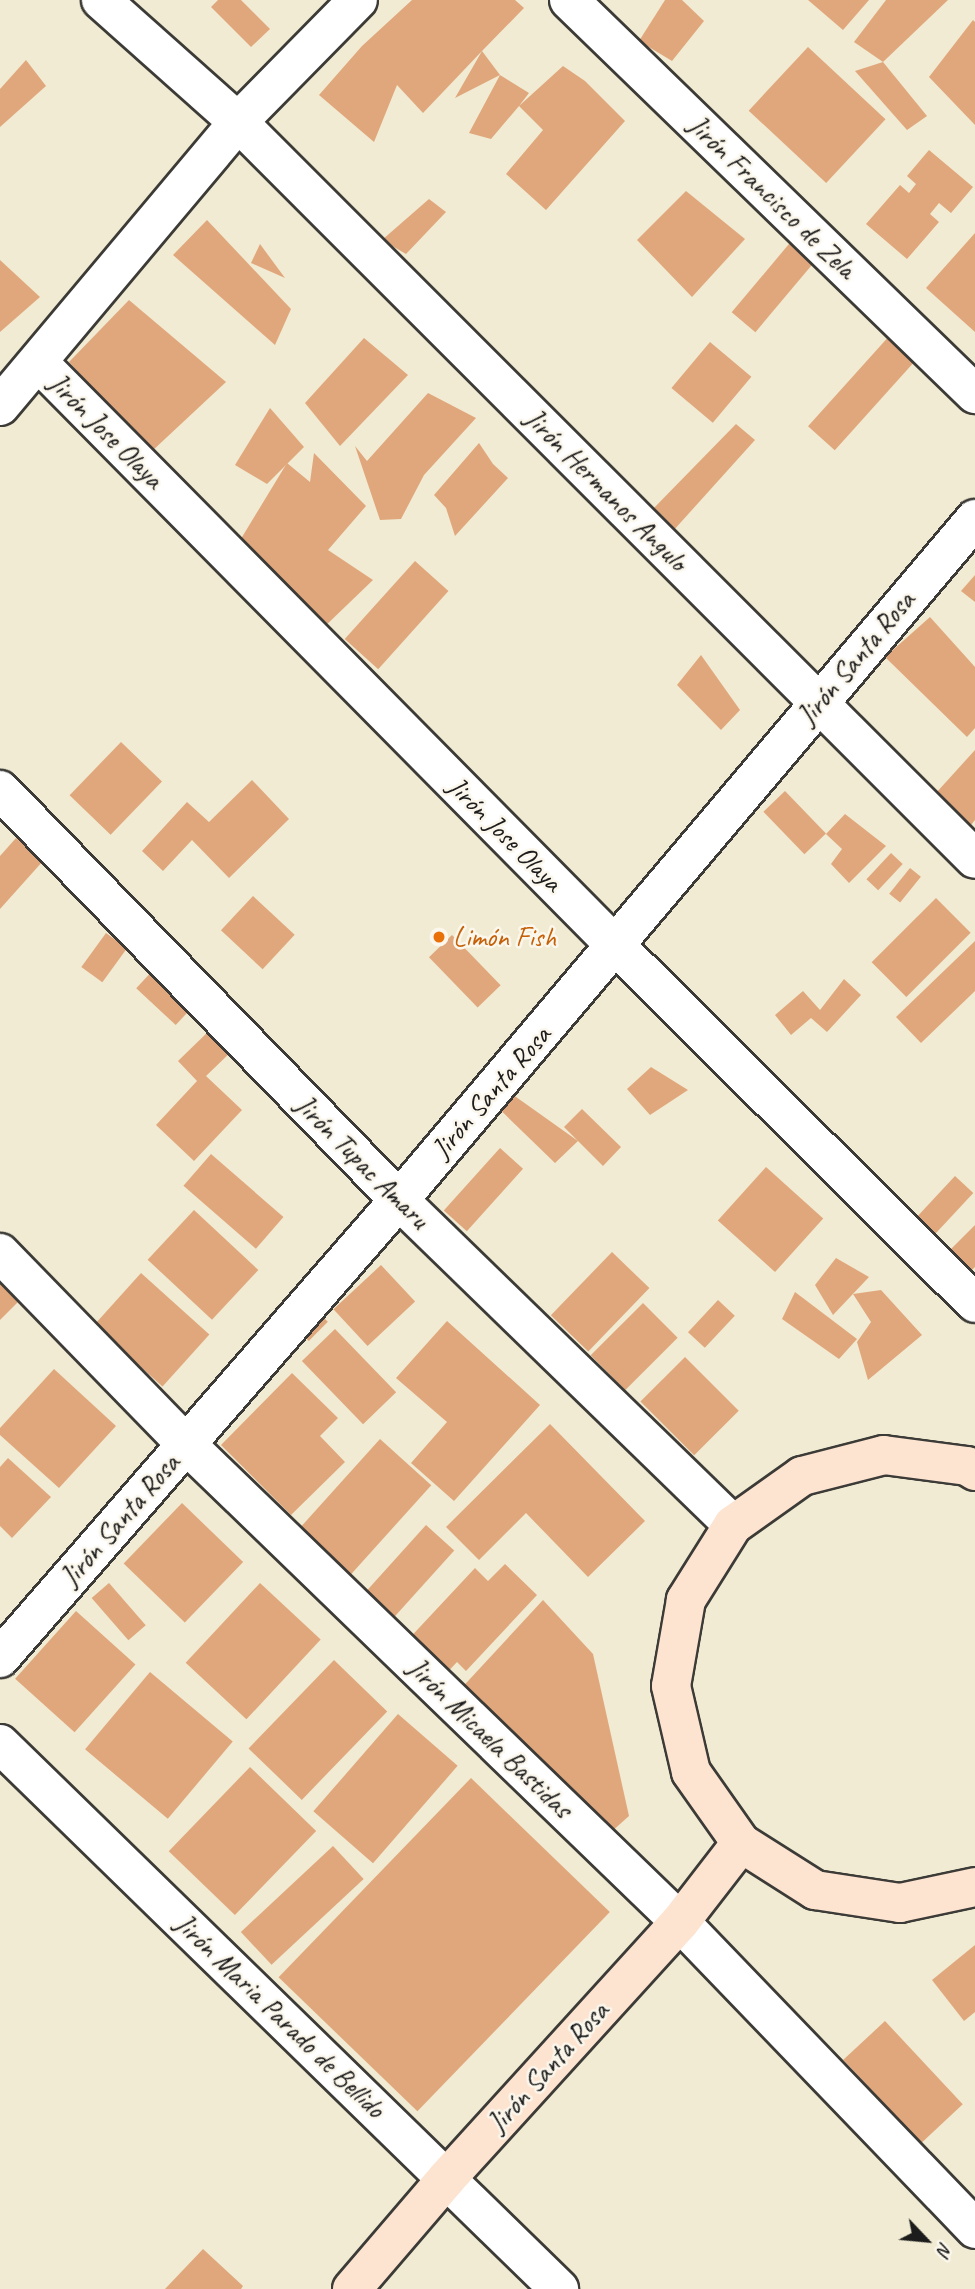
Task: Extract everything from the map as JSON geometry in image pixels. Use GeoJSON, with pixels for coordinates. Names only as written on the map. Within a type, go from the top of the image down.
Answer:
{"type":"FeatureCollection","features":[{"type":"Feature","properties":{"kind":"street","name":"Jirón Hermanos Angulo"},"geometry":{"type":"LineString","coordinates":[[101,0],[238,122],[975,859]]}},
{"type":"Feature","properties":{"kind":"street"},"geometry":{"type":"LineString","coordinates":[[0,406],[238,122],[358,0]]}},
{"type":"Feature","properties":{"kind":"street","name":"Jirón Francisco de Zela"},"geometry":{"type":"LineString","coordinates":[[569,0],[975,394]]}},
{"type":"Feature","properties":{"kind":"street","name":"Jirón Jose Olaya"},"geometry":{"type":"LineString","coordinates":[[38,362],[616,946],[975,1303]]}},
{"type":"Feature","properties":{"kind":"street","name":"Jirón Santa Rosa"},"geometry":{"type":"LineString","coordinates":[[0,1658],[399,1200],[975,519]]}},
{"type":"Feature","properties":{"kind":"street","name":"Jirón Tupac Amaru"},"geometry":{"type":"LineString","coordinates":[[0,790],[399,1200],[733,1525]]}},
{"type":"Feature","properties":{"kind":"street","name":"Jirón Micaela Bastidas"},"geometry":{"type":"LineString","coordinates":[[0,1253],[186,1444],[680,1922],[975,2229]]}},
{"type":"Feature","properties":{"kind":"street"},"geometry":{"type":"LineString","coordinates":[[975,1471],[967,1466],[884,1455],[802,1476],[733,1525],[686,1600],[671,1686],[691,1772],[741,1843],[815,1890],[900,1903],[975,1887]]}},
{"type":"Feature","properties":{"kind":"street","name":"Jirón Maria Parado de Bellido"},"geometry":{"type":"LineString","coordinates":[[0,1744],[559,2289]]}},
{"type":"Feature","properties":{"kind":"street","name":"Jirón Santa Rosa"},"geometry":{"type":"LineString","coordinates":[[352,2289],[447,2178],[680,1922],[741,1843]]}},
{"type":"Feature","properties":{"kind":"building"},"geometry":{"type":"Polygon","coordinates":[[[218,0],[241,0],[270,29],[251,47],[211,7],[218,0]]]}},
{"type":"Feature","properties":{"kind":"building"},"geometry":{"type":"Polygon","coordinates":[[[412,0],[515,0],[524,8],[423,113],[397,85],[374,142],[319,95],[362,46],[412,0]]]}},
{"type":"Feature","properties":{"kind":"building"},"geometry":{"type":"Polygon","coordinates":[[[665,0],[682,0],[704,21],[672,61],[639,41],[665,0]]]}},
{"type":"Feature","properties":{"kind":"building"},"geometry":{"type":"Polygon","coordinates":[[[808,0],[869,0],[843,30],[808,0]]]}},
{"type":"Feature","properties":{"kind":"building"},"geometry":{"type":"Polygon","coordinates":[[[886,0],[948,0],[883,62],[854,42],[886,0]]]}},
{"type":"Feature","properties":{"kind":"building"},"geometry":{"type":"Polygon","coordinates":[[[973,20],[975,22],[975,125],[929,77],[973,20]]]}},
{"type":"Feature","properties":{"kind":"building"},"geometry":{"type":"Polygon","coordinates":[[[808,47],[886,119],[826,183],[749,111],[808,47]]]}},
{"type":"Feature","properties":{"kind":"building"},"geometry":{"type":"Polygon","coordinates":[[[482,51],[500,75],[455,98],[482,51]]]}},
{"type":"Feature","properties":{"kind":"building"},"geometry":{"type":"Polygon","coordinates":[[[26,60],[46,86],[0,127],[0,89],[26,60]]]}},
{"type":"Feature","properties":{"kind":"building"},"geometry":{"type":"Polygon","coordinates":[[[883,62],[927,116],[907,130],[855,71],[883,62]]]}},
{"type":"Feature","properties":{"kind":"building"},"geometry":{"type":"Polygon","coordinates":[[[563,66],[585,81],[625,121],[546,210],[506,174],[543,130],[519,106],[563,66]]]}},
{"type":"Feature","properties":{"kind":"building"},"geometry":{"type":"Polygon","coordinates":[[[500,75],[529,93],[491,139],[469,133],[500,75]]]}},
{"type":"Feature","properties":{"kind":"building"},"geometry":{"type":"Polygon","coordinates":[[[929,150],[973,187],[951,213],[939,203],[930,214],[939,222],[907,259],[866,224],[900,185],[909,193],[916,184],[907,176],[929,150]]]}},
{"type":"Feature","properties":{"kind":"building"},"geometry":{"type":"Polygon","coordinates":[[[686,191],[745,239],[692,297],[637,240],[686,191]]]}},
{"type":"Feature","properties":{"kind":"building"},"geometry":{"type":"Polygon","coordinates":[[[429,199],[446,212],[406,254],[382,240],[429,199]]]}},
{"type":"Feature","properties":{"kind":"building"},"geometry":{"type":"Polygon","coordinates":[[[207,220],[291,309],[275,345],[173,255],[207,220]]]}},
{"type":"Feature","properties":{"kind":"building"},"geometry":{"type":"Polygon","coordinates":[[[975,233],[975,332],[926,288],[975,233]]]}},
{"type":"Feature","properties":{"kind":"building"},"geometry":{"type":"Polygon","coordinates":[[[794,238],[818,258],[755,332],[732,312],[794,238]]]}},
{"type":"Feature","properties":{"kind":"building"},"geometry":{"type":"Polygon","coordinates":[[[260,244],[285,278],[251,263],[260,244]]]}},
{"type":"Feature","properties":{"kind":"building"},"geometry":{"type":"Polygon","coordinates":[[[0,260],[40,297],[0,332],[0,260]]]}},
{"type":"Feature","properties":{"kind":"building"},"geometry":{"type":"Polygon","coordinates":[[[129,300],[226,382],[151,452],[69,362],[129,300]]]}},
{"type":"Feature","properties":{"kind":"building"},"geometry":{"type":"Polygon","coordinates":[[[891,334],[918,358],[835,450],[808,426],[891,334]]]}},
{"type":"Feature","properties":{"kind":"building"},"geometry":{"type":"Polygon","coordinates":[[[364,338],[408,375],[340,446],[305,403],[364,338]]]}},
{"type":"Feature","properties":{"kind":"building"},"geometry":{"type":"Polygon","coordinates":[[[710,342],[751,377],[713,423],[671,388],[710,342]]]}},
{"type":"Feature","properties":{"kind":"building"},"geometry":{"type":"Polygon","coordinates":[[[428,393],[476,418],[424,475],[401,519],[380,520],[355,446],[367,461],[428,393]]]}},
{"type":"Feature","properties":{"kind":"building"},"geometry":{"type":"Polygon","coordinates":[[[270,408],[304,447],[267,484],[235,465],[270,408]]]}},
{"type":"Feature","properties":{"kind":"building"},"geometry":{"type":"Polygon","coordinates":[[[736,424],[755,440],[673,531],[651,511],[736,424]]]}},
{"type":"Feature","properties":{"kind":"building"},"geometry":{"type":"Polygon","coordinates":[[[479,443],[493,464],[508,478],[455,536],[446,508],[434,495],[479,443]]]}},
{"type":"Feature","properties":{"kind":"building"},"geometry":{"type":"Polygon","coordinates":[[[314,453],[366,506],[328,550],[373,580],[321,630],[236,547],[287,463],[310,482],[314,453]]]}},
{"type":"Feature","properties":{"kind":"building"},"geometry":{"type":"Polygon","coordinates":[[[415,561],[448,591],[378,669],[345,639],[415,561]]]}},
{"type":"Feature","properties":{"kind":"building"},"geometry":{"type":"Polygon","coordinates":[[[975,575],[975,602],[961,591],[975,575]]]}},
{"type":"Feature","properties":{"kind":"building"},"geometry":{"type":"Polygon","coordinates":[[[930,617],[975,667],[975,728],[967,737],[885,657],[930,617]]]}},
{"type":"Feature","properties":{"kind":"building"},"geometry":{"type":"Polygon","coordinates":[[[701,655],[740,710],[721,730],[677,685],[701,655]]]}},
{"type":"Feature","properties":{"kind":"building"},"geometry":{"type":"Polygon","coordinates":[[[121,742],[162,782],[111,835],[70,795],[121,742]]]}},
{"type":"Feature","properties":{"kind":"building"},"geometry":{"type":"Polygon","coordinates":[[[975,750],[975,820],[971,825],[936,793],[975,750]]]}},
{"type":"Feature","properties":{"kind":"building"},"geometry":{"type":"Polygon","coordinates":[[[252,780],[289,819],[229,878],[192,840],[163,871],[142,851],[187,802],[209,822],[252,780]]]}},
{"type":"Feature","properties":{"kind":"building"},"geometry":{"type":"Polygon","coordinates":[[[785,791],[826,833],[804,854],[763,812],[785,791]]]}},
{"type":"Feature","properties":{"kind":"building"},"geometry":{"type":"Polygon","coordinates":[[[845,814],[886,846],[849,883],[831,864],[842,849],[826,834],[845,814]]]}},
{"type":"Feature","properties":{"kind":"building"},"geometry":{"type":"Polygon","coordinates":[[[16,838],[43,861],[0,909],[0,856],[16,838]]]}},
{"type":"Feature","properties":{"kind":"building"},"geometry":{"type":"Polygon","coordinates":[[[891,853],[903,864],[878,890],[866,879],[891,853]]]}},
{"type":"Feature","properties":{"kind":"building"},"geometry":{"type":"Polygon","coordinates":[[[910,868],[921,877],[900,902],[889,894],[910,868]]]}},
{"type":"Feature","properties":{"kind":"building"},"geometry":{"type":"Polygon","coordinates":[[[253,896],[295,935],[263,969],[221,930],[253,896]]]}},
{"type":"Feature","properties":{"kind":"building"},"geometry":{"type":"Polygon","coordinates":[[[936,898],[971,933],[906,997],[872,962],[936,898]]]}},
{"type":"Feature","properties":{"kind":"building"},"geometry":{"type":"Polygon","coordinates":[[[106,933],[127,948],[102,982],[81,967],[106,933]]]}},
{"type":"Feature","properties":{"kind":"building"},"geometry":{"type":"Polygon","coordinates":[[[452,935],[501,985],[478,1008],[429,957],[452,935]]]}},
{"type":"Feature","properties":{"kind":"building"},"geometry":{"type":"Polygon","coordinates":[[[975,941],[975,991],[921,1043],[896,1017],[975,941]]]}},
{"type":"Feature","properties":{"kind":"building"},"geometry":{"type":"Polygon","coordinates":[[[156,967],[195,1004],[176,1025],[136,988],[156,967]]]}},
{"type":"Feature","properties":{"kind":"building"},"geometry":{"type":"Polygon","coordinates":[[[844,979],[861,995],[827,1032],[811,1018],[791,1035],[775,1015],[803,991],[820,1010],[844,979]]]}},
{"type":"Feature","properties":{"kind":"building"},"geometry":{"type":"Polygon","coordinates":[[[214,1026],[235,1048],[206,1076],[242,1110],[194,1161],[156,1125],[197,1081],[178,1061],[214,1026]]]}},
{"type":"Feature","properties":{"kind":"building"},"geometry":{"type":"Polygon","coordinates":[[[651,1067],[688,1090],[650,1115],[627,1089],[651,1067]]]}},
{"type":"Feature","properties":{"kind":"building"},"geometry":{"type":"Polygon","coordinates":[[[502,1087],[578,1141],[555,1163],[489,1099],[502,1087]]]}},
{"type":"Feature","properties":{"kind":"building"},"geometry":{"type":"Polygon","coordinates":[[[582,1109],[621,1147],[603,1166],[564,1127],[582,1109]]]}},
{"type":"Feature","properties":{"kind":"building"},"geometry":{"type":"Polygon","coordinates":[[[500,1148],[523,1169],[467,1231],[444,1210],[500,1148]]]}},
{"type":"Feature","properties":{"kind":"building"},"geometry":{"type":"Polygon","coordinates":[[[211,1154],[283,1217],[256,1249],[183,1186],[211,1154]]]}},
{"type":"Feature","properties":{"kind":"building"},"geometry":{"type":"Polygon","coordinates":[[[766,1167],[823,1219],[775,1272],[718,1221],[766,1167]]]}},
{"type":"Feature","properties":{"kind":"building"},"geometry":{"type":"Polygon","coordinates":[[[955,1176],[973,1193],[934,1235],[915,1218],[955,1176]]]}},
{"type":"Feature","properties":{"kind":"building"},"geometry":{"type":"Polygon","coordinates":[[[194,1210],[258,1270],[212,1320],[148,1260],[194,1210]]]}},
{"type":"Feature","properties":{"kind":"building"},"geometry":{"type":"Polygon","coordinates":[[[975,1225],[975,1267],[969,1273],[948,1252],[975,1225]]]}},
{"type":"Feature","properties":{"kind":"building"},"geometry":{"type":"Polygon","coordinates":[[[612,1252],[649,1288],[588,1351],[551,1315],[612,1252]]]}},
{"type":"Feature","properties":{"kind":"building"},"geometry":{"type":"Polygon","coordinates":[[[836,1258],[869,1277],[833,1315],[815,1285],[836,1258]]]}},
{"type":"Feature","properties":{"kind":"building"},"geometry":{"type":"Polygon","coordinates":[[[0,1262],[27,1293],[0,1320],[0,1262]]]}},
{"type":"Feature","properties":{"kind":"building"},"geometry":{"type":"Polygon","coordinates":[[[381,1265],[415,1302],[368,1346],[333,1309],[381,1265]]]}},
{"type":"Feature","properties":{"kind":"building"},"geometry":{"type":"Polygon","coordinates":[[[141,1273],[209,1335],[163,1387],[94,1325],[141,1273]]]}},
{"type":"Feature","properties":{"kind":"building"},"geometry":{"type":"Polygon","coordinates":[[[881,1290],[922,1335],[868,1380],[857,1342],[871,1322],[853,1294],[881,1290]]]}},
{"type":"Feature","properties":{"kind":"building"},"geometry":{"type":"Polygon","coordinates":[[[795,1292],[857,1339],[839,1359],[782,1319],[795,1292]]]}},
{"type":"Feature","properties":{"kind":"building"},"geometry":{"type":"Polygon","coordinates":[[[718,1300],[735,1316],[705,1348],[688,1332],[718,1300]]]}},
{"type":"Feature","properties":{"kind":"building"},"geometry":{"type":"Polygon","coordinates":[[[643,1303],[678,1338],[625,1390],[591,1355],[643,1303]]]}},
{"type":"Feature","properties":{"kind":"building"},"geometry":{"type":"Polygon","coordinates":[[[313,1307],[328,1322],[309,1341],[294,1326],[313,1307]]]}},
{"type":"Feature","properties":{"kind":"building"},"geometry":{"type":"Polygon","coordinates":[[[447,1321],[540,1405],[454,1501],[411,1463],[447,1422],[396,1378],[447,1321]]]}},
{"type":"Feature","properties":{"kind":"building"},"geometry":{"type":"Polygon","coordinates":[[[335,1329],[396,1392],[363,1424],[302,1361],[335,1329]]]}},
{"type":"Feature","properties":{"kind":"building"},"geometry":{"type":"Polygon","coordinates":[[[685,1357],[739,1411],[694,1455],[640,1402],[685,1357]]]}},
{"type":"Feature","properties":{"kind":"building"},"geometry":{"type":"Polygon","coordinates":[[[54,1369],[116,1426],[59,1488],[0,1435],[0,1428],[54,1369]]]}},
{"type":"Feature","properties":{"kind":"building"},"geometry":{"type":"Polygon","coordinates":[[[292,1373],[338,1418],[320,1436],[345,1462],[291,1515],[221,1445],[292,1373]]]}},
{"type":"Feature","properties":{"kind":"building"},"geometry":{"type":"Polygon","coordinates":[[[550,1424],[645,1521],[588,1577],[526,1513],[479,1560],[446,1527],[550,1424]]]}},
{"type":"Feature","properties":{"kind":"building"},"geometry":{"type":"Polygon","coordinates":[[[380,1439],[431,1485],[341,1585],[290,1539],[380,1439]]]}},
{"type":"Feature","properties":{"kind":"building"},"geometry":{"type":"Polygon","coordinates":[[[8,1458],[51,1497],[12,1538],[0,1526],[0,1467],[8,1458]]]}},
{"type":"Feature","properties":{"kind":"building"},"geometry":{"type":"Polygon","coordinates":[[[182,1503],[243,1562],[185,1622],[124,1563],[182,1503]]]}},
{"type":"Feature","properties":{"kind":"building"},"geometry":{"type":"Polygon","coordinates":[[[426,1525],[454,1550],[390,1622],[362,1596],[426,1525]]]}},
{"type":"Feature","properties":{"kind":"building"},"geometry":{"type":"Polygon","coordinates":[[[505,1564],[537,1595],[466,1671],[457,1662],[442,1678],[404,1644],[475,1568],[488,1581],[505,1564]]]}},
{"type":"Feature","properties":{"kind":"building"},"geometry":{"type":"Polygon","coordinates":[[[109,1583],[146,1625],[128,1640],[92,1598],[109,1583]]]}},
{"type":"Feature","properties":{"kind":"building"},"geometry":{"type":"Polygon","coordinates":[[[260,1583],[321,1640],[246,1719],[186,1663],[260,1583]]]}},
{"type":"Feature","properties":{"kind":"building"},"geometry":{"type":"Polygon","coordinates":[[[543,1600],[593,1654],[629,1816],[601,1841],[456,1694],[543,1600]]]}},
{"type":"Feature","properties":{"kind":"building"},"geometry":{"type":"Polygon","coordinates":[[[76,1611],[135,1665],[75,1732],[15,1679],[76,1611]]]}},
{"type":"Feature","properties":{"kind":"building"},"geometry":{"type":"Polygon","coordinates":[[[334,1660],[387,1711],[302,1800],[249,1748],[334,1660]]]}},
{"type":"Feature","properties":{"kind":"building"},"geometry":{"type":"Polygon","coordinates":[[[150,1672],[233,1741],[168,1819],[85,1749],[150,1672]]]}},
{"type":"Feature","properties":{"kind":"building"},"geometry":{"type":"Polygon","coordinates":[[[398,1714],[458,1766],[373,1863],[313,1811],[398,1714]]]}},
{"type":"Feature","properties":{"kind":"building"},"geometry":{"type":"Polygon","coordinates":[[[250,1767],[316,1831],[235,1915],[169,1851],[250,1767]]]}},
{"type":"Feature","properties":{"kind":"building"},"geometry":{"type":"Polygon","coordinates":[[[471,1778],[610,1912],[417,2111],[279,1977],[471,1778]]]}},
{"type":"Feature","properties":{"kind":"building"},"geometry":{"type":"Polygon","coordinates":[[[333,1846],[364,1879],[272,1965],[241,1932],[333,1846]]]}},
{"type":"Feature","properties":{"kind":"building"},"geometry":{"type":"Polygon","coordinates":[[[975,1945],[975,2012],[964,2021],[932,1980],[975,1945]]]}},
{"type":"Feature","properties":{"kind":"building"},"geometry":{"type":"Polygon","coordinates":[[[885,2021],[963,2104],[921,2143],[843,2060],[885,2021]]]}},
{"type":"Feature","properties":{"kind":"building"},"geometry":{"type":"Polygon","coordinates":[[[203,2249],[243,2286],[241,2289],[165,2289],[203,2249]]]}},
{"type":"Feature","properties":{"kind":"place","name":"Limón Fish"},"geometry":{"type":"Point","coordinates":[439,937]}}]}
